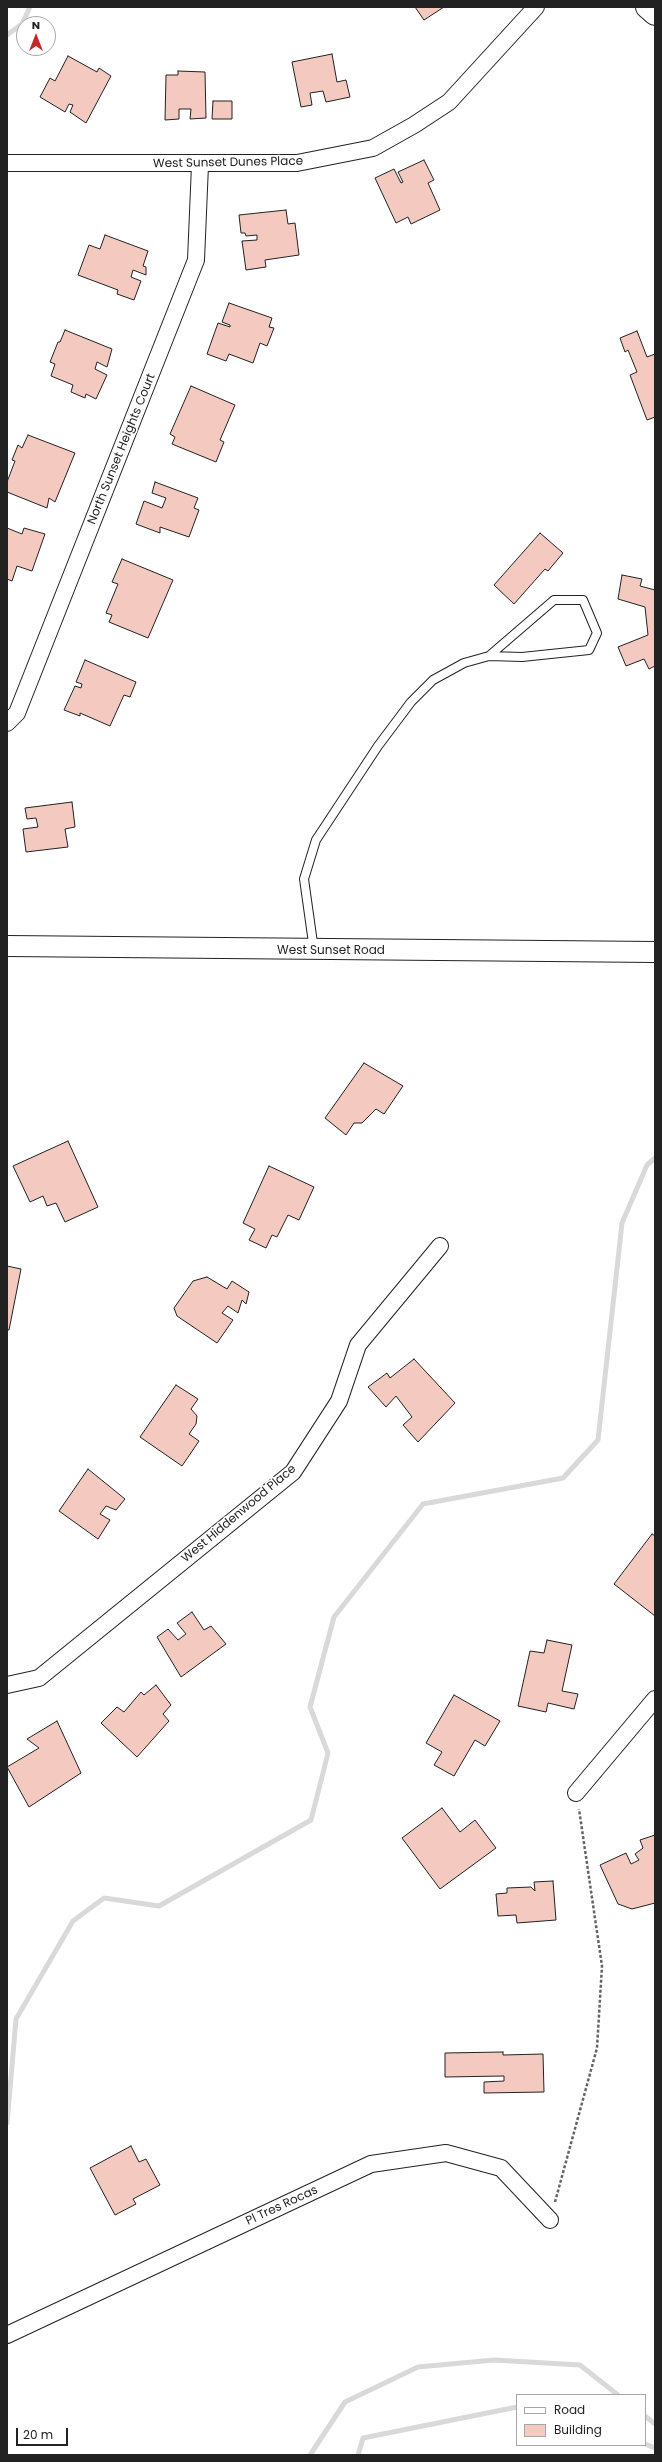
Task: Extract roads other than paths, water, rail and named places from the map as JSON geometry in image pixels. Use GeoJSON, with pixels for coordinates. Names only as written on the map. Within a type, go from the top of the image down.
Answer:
{"type":"FeatureCollection","features":[{"type":"Feature","properties":{"kind":"main road"},"geometry":{"type":"LineString","coordinates":[[647,7],[655,14]]}},
{"type":"Feature","properties":{"kind":"street","name":"West Sunset Dunes Place"},"geometry":{"type":"LineString","coordinates":[[7,163],[200,165],[297,163],[373,148],[414,125],[449,102],[536,7]]}},
{"type":"Feature","properties":{"kind":"street","name":"North Sunset Heights Court"},"geometry":{"type":"LineString","coordinates":[[7,723],[17,713],[196,260],[200,165]]}},
{"type":"Feature","properties":{"kind":"street","name":"West Sunset Road"},"geometry":{"type":"LineString","coordinates":[[7,946],[314,951],[655,952]]}},
{"type":"Feature","properties":{"kind":"street","name":"West Hiddenwood Place"},"geometry":{"type":"LineString","coordinates":[[7,1686],[39,1678],[294,1472],[338,1401],[358,1345],[440,1246]]}},
{"type":"Feature","properties":{"kind":"street"},"geometry":{"type":"LineString","coordinates":[[576,1793],[655,1699]]}},
{"type":"Feature","properties":{"kind":"street","name":"Pl Tres Rocas"},"geometry":{"type":"LineString","coordinates":[[7,2335],[371,2164],[446,2152],[502,2168],[550,2220]]}},
{"type":"Feature","properties":{"kind":"lane"},"geometry":{"type":"LineString","coordinates":[[314,951],[304,880],[316,840],[378,746],[411,702],[433,680],[464,663],[489,656],[522,657],[589,650],[597,632],[583,600],[554,600],[489,656]]}},
{"type":"Feature","properties":{"kind":"waterway"},"geometry":{"type":"LineString","coordinates":[[7,35],[22,24],[30,7]]}},
{"type":"Feature","properties":{"kind":"waterway"},"geometry":{"type":"LineString","coordinates":[[7,2123],[16,2019],[73,1921],[104,1898],[159,1906],[311,1820],[328,1753],[310,1707],[334,1617],[423,1504],[563,1478],[598,1440],[622,1223],[647,1165],[655,1158]]}},
{"type":"Feature","properties":{"kind":"waterway"},"geometry":{"type":"LineString","coordinates":[[310,2455],[345,2402],[418,2367],[494,2360],[580,2365],[617,2394]]}},
{"type":"Feature","properties":{"kind":"waterway"},"geometry":{"type":"LineString","coordinates":[[358,2455],[363,2438],[516,2407]]}},
{"type":"Feature","properties":{"kind":"waterway"},"geometry":{"type":"LineString","coordinates":[[646,2417],[655,2424]]}},
{"type":"Feature","properties":{"kind":"waterway"},"geometry":{"type":"LineString","coordinates":[[646,2444],[655,2448]]}}]}
